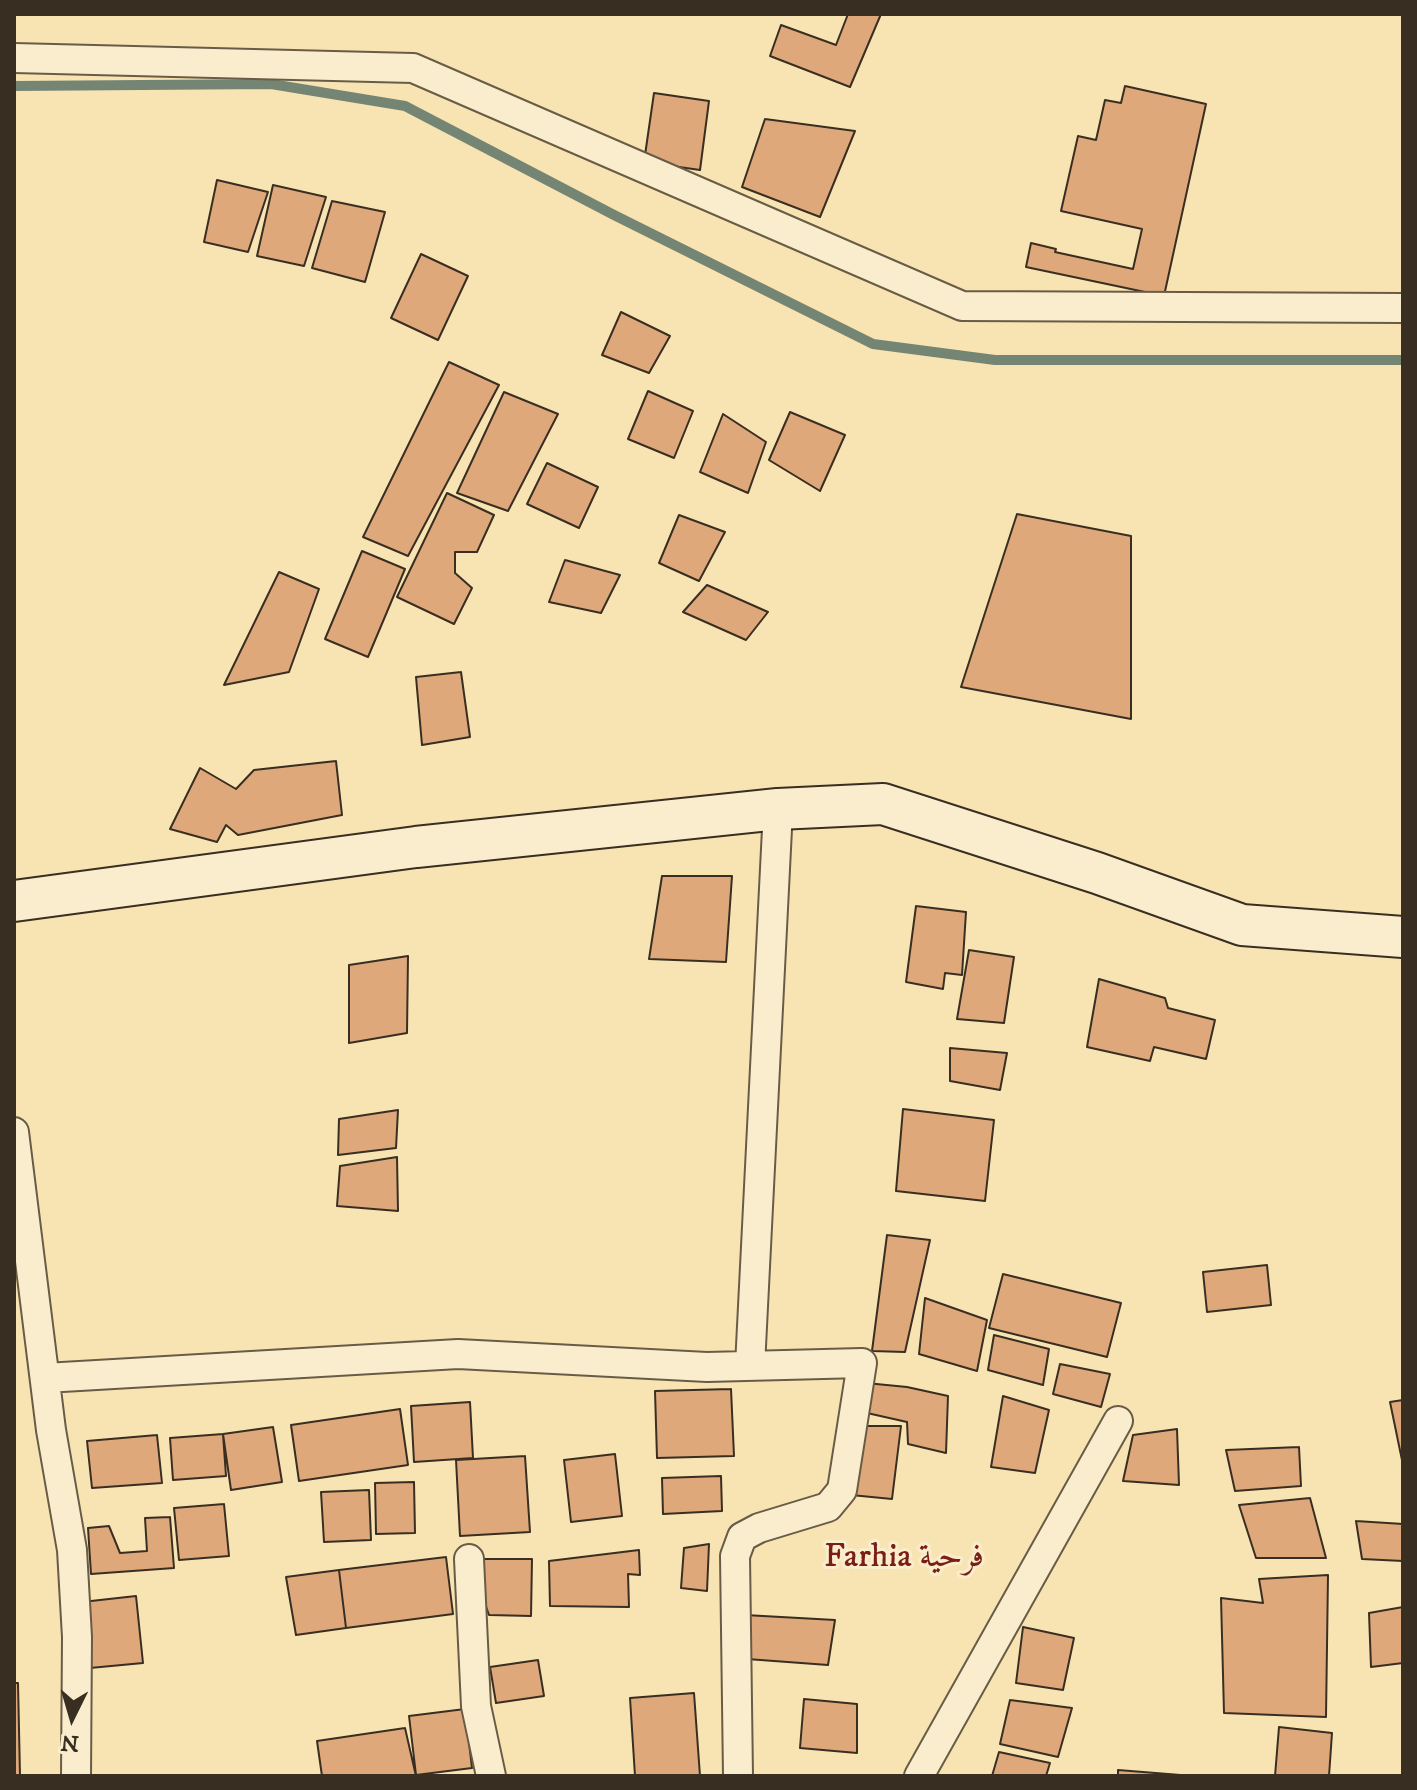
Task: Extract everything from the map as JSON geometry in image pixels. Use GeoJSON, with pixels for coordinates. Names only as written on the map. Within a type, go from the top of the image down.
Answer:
{"type":"FeatureCollection","features":[{"type":"Feature","properties":{"kind":"street"},"geometry":{"type":"LineString","coordinates":[[14,58],[413,68],[962,306],[1403,308]]}},
{"type":"Feature","properties":{"kind":"street"},"geometry":{"type":"LineString","coordinates":[[14,901],[416,847],[778,809],[883,804],[1097,873],[1242,925],[1403,937]]}},
{"type":"Feature","properties":{"kind":"street"},"geometry":{"type":"LineString","coordinates":[[750,1366],[778,809]]}},
{"type":"Feature","properties":{"kind":"street"},"geometry":{"type":"LineString","coordinates":[[14,1132],[45,1378],[72,1550],[77,1637],[76,1776]]}},
{"type":"Feature","properties":{"kind":"street"},"geometry":{"type":"LineString","coordinates":[[45,1378],[458,1354],[707,1367],[862,1363],[842,1490],[828,1507],[759,1528],[742,1537],[735,1556],[738,1776]]}},
{"type":"Feature","properties":{"kind":"street"},"geometry":{"type":"LineString","coordinates":[[919,1776],[1118,1421]]}},
{"type":"Feature","properties":{"kind":"street"},"geometry":{"type":"LineString","coordinates":[[469,1559],[476,1706],[491,1776]]}},
{"type":"Feature","properties":{"kind":"building"},"geometry":{"type":"Polygon","coordinates":[[[848,14],[881,14],[850,87],[770,56],[781,25],[836,45],[848,14]]]}},
{"type":"Feature","properties":{"kind":"building"},"geometry":{"type":"Polygon","coordinates":[[[1125,86],[1206,104],[1164,296],[1026,267],[1031,243],[1056,249],[1055,252],[1133,269],[1142,229],[1061,211],[1078,136],[1096,140],[1105,100],[1121,103],[1125,86]]]}},
{"type":"Feature","properties":{"kind":"building"},"geometry":{"type":"Polygon","coordinates":[[[654,93],[709,101],[700,170],[644,162],[654,93]]]}},
{"type":"Feature","properties":{"kind":"building"},"geometry":{"type":"Polygon","coordinates":[[[765,119],[855,131],[820,217],[742,187],[765,119]]]}},
{"type":"Feature","properties":{"kind":"building"},"geometry":{"type":"Polygon","coordinates":[[[217,180],[268,192],[248,252],[204,242],[217,180]]]}},
{"type":"Feature","properties":{"kind":"building"},"geometry":{"type":"Polygon","coordinates":[[[273,185],[326,197],[304,266],[257,256],[273,185]]]}},
{"type":"Feature","properties":{"kind":"building"},"geometry":{"type":"Polygon","coordinates":[[[332,201],[385,212],[365,282],[312,268],[332,201]]]}},
{"type":"Feature","properties":{"kind":"building"},"geometry":{"type":"Polygon","coordinates":[[[421,254],[468,276],[438,340],[391,318],[421,254]]]}},
{"type":"Feature","properties":{"kind":"building"},"geometry":{"type":"Polygon","coordinates":[[[621,312],[670,336],[649,373],[602,355],[621,312]]]}},
{"type":"Feature","properties":{"kind":"building"},"geometry":{"type":"Polygon","coordinates":[[[449,362],[499,385],[408,556],[363,537],[449,362]]]}},
{"type":"Feature","properties":{"kind":"building"},"geometry":{"type":"Polygon","coordinates":[[[648,391],[693,411],[674,458],[628,439],[648,391]]]}},
{"type":"Feature","properties":{"kind":"building"},"geometry":{"type":"Polygon","coordinates":[[[504,392],[558,414],[508,511],[457,493],[504,392]]]}},
{"type":"Feature","properties":{"kind":"building"},"geometry":{"type":"Polygon","coordinates":[[[790,412],[845,435],[820,491],[769,460],[790,412]]]}},
{"type":"Feature","properties":{"kind":"building"},"geometry":{"type":"Polygon","coordinates":[[[723,414],[766,442],[748,493],[700,472],[723,414]]]}},
{"type":"Feature","properties":{"kind":"building"},"geometry":{"type":"Polygon","coordinates":[[[547,463],[598,487],[579,528],[527,504],[547,463]]]}},
{"type":"Feature","properties":{"kind":"building"},"geometry":{"type":"Polygon","coordinates":[[[447,493],[494,515],[477,552],[455,552],[455,573],[472,588],[454,624],[397,597],[447,493]]]}},
{"type":"Feature","properties":{"kind":"building"},"geometry":{"type":"Polygon","coordinates":[[[1017,514],[1131,536],[1131,719],[961,687],[1017,514]]]}},
{"type":"Feature","properties":{"kind":"building"},"geometry":{"type":"Polygon","coordinates":[[[679,515],[725,532],[699,581],[659,563],[679,515]]]}},
{"type":"Feature","properties":{"kind":"building"},"geometry":{"type":"Polygon","coordinates":[[[362,551],[405,569],[368,657],[325,639],[362,551]]]}},
{"type":"Feature","properties":{"kind":"building"},"geometry":{"type":"Polygon","coordinates":[[[565,560],[620,575],[601,613],[549,602],[565,560]]]}},
{"type":"Feature","properties":{"kind":"building"},"geometry":{"type":"Polygon","coordinates":[[[279,572],[319,589],[289,672],[224,685],[279,572]]]}},
{"type":"Feature","properties":{"kind":"building"},"geometry":{"type":"Polygon","coordinates":[[[707,585],[768,612],[746,640],[683,612],[707,585]]]}},
{"type":"Feature","properties":{"kind":"building"},"geometry":{"type":"Polygon","coordinates":[[[461,672],[470,737],[422,745],[416,677],[461,672]]]}},
{"type":"Feature","properties":{"kind":"building"},"geometry":{"type":"Polygon","coordinates":[[[336,761],[342,815],[238,835],[226,825],[217,842],[170,829],[200,768],[236,789],[254,770],[336,761]]]}},
{"type":"Feature","properties":{"kind":"building"},"geometry":{"type":"Polygon","coordinates":[[[662,876],[732,876],[726,962],[649,959],[662,876]]]}},
{"type":"Feature","properties":{"kind":"building"},"geometry":{"type":"Polygon","coordinates":[[[916,906],[966,912],[962,975],[945,973],[943,989],[906,982],[916,906]]]}},
{"type":"Feature","properties":{"kind":"building"},"geometry":{"type":"Polygon","coordinates":[[[969,950],[1014,957],[1004,1023],[957,1019],[969,950]]]}},
{"type":"Feature","properties":{"kind":"building"},"geometry":{"type":"Polygon","coordinates":[[[408,956],[407,1033],[349,1043],[349,965],[408,956]]]}},
{"type":"Feature","properties":{"kind":"building"},"geometry":{"type":"Polygon","coordinates":[[[1099,979],[1165,998],[1168,1008],[1215,1020],[1206,1059],[1154,1047],[1150,1061],[1087,1047],[1099,979]]]}},
{"type":"Feature","properties":{"kind":"building"},"geometry":{"type":"Polygon","coordinates":[[[950,1048],[1007,1053],[1000,1090],[950,1081],[950,1048]]]}},
{"type":"Feature","properties":{"kind":"building"},"geometry":{"type":"Polygon","coordinates":[[[903,1109],[994,1120],[985,1201],[896,1191],[903,1109]]]}},
{"type":"Feature","properties":{"kind":"building"},"geometry":{"type":"Polygon","coordinates":[[[398,1110],[396,1148],[338,1155],[339,1119],[398,1110]]]}},
{"type":"Feature","properties":{"kind":"building"},"geometry":{"type":"Polygon","coordinates":[[[397,1157],[398,1211],[337,1206],[340,1166],[397,1157]]]}},
{"type":"Feature","properties":{"kind":"building"},"geometry":{"type":"Polygon","coordinates":[[[887,1235],[930,1240],[905,1352],[872,1351],[887,1235]]]}},
{"type":"Feature","properties":{"kind":"building"},"geometry":{"type":"Polygon","coordinates":[[[1267,1265],[1271,1305],[1207,1312],[1203,1272],[1267,1265]]]}},
{"type":"Feature","properties":{"kind":"building"},"geometry":{"type":"Polygon","coordinates":[[[1003,1274],[1121,1303],[1107,1357],[989,1328],[1003,1274]]]}},
{"type":"Feature","properties":{"kind":"building"},"geometry":{"type":"Polygon","coordinates":[[[925,1298],[987,1320],[977,1371],[919,1354],[925,1298]]]}},
{"type":"Feature","properties":{"kind":"building"},"geometry":{"type":"Polygon","coordinates":[[[994,1335],[1049,1349],[1043,1385],[988,1370],[994,1335]]]}},
{"type":"Feature","properties":{"kind":"building"},"geometry":{"type":"Polygon","coordinates":[[[1060,1364],[1110,1374],[1101,1407],[1053,1394],[1060,1364]]]}},
{"type":"Feature","properties":{"kind":"building"},"geometry":{"type":"Polygon","coordinates":[[[866,1383],[907,1387],[948,1396],[946,1453],[908,1444],[907,1422],[867,1413],[866,1383]]]}},
{"type":"Feature","properties":{"kind":"building"},"geometry":{"type":"Polygon","coordinates":[[[731,1389],[734,1456],[657,1458],[655,1391],[731,1389]]]}},
{"type":"Feature","properties":{"kind":"building"},"geometry":{"type":"Polygon","coordinates":[[[1003,1396],[1049,1410],[1035,1473],[991,1467],[1003,1396]]]}},
{"type":"Feature","properties":{"kind":"building"},"geometry":{"type":"Polygon","coordinates":[[[1403,1400],[1403,1465],[1390,1402],[1403,1400]]]}},
{"type":"Feature","properties":{"kind":"building"},"geometry":{"type":"Polygon","coordinates":[[[470,1402],[473,1458],[414,1462],[411,1406],[470,1402]]]}},
{"type":"Feature","properties":{"kind":"building"},"geometry":{"type":"Polygon","coordinates":[[[400,1409],[408,1465],[299,1481],[291,1425],[400,1409]]]}},
{"type":"Feature","properties":{"kind":"building"},"geometry":{"type":"Polygon","coordinates":[[[862,1426],[901,1426],[892,1499],[851,1495],[862,1426]]]}},
{"type":"Feature","properties":{"kind":"building"},"geometry":{"type":"Polygon","coordinates":[[[273,1427],[282,1482],[231,1490],[223,1434],[273,1427]]]}},
{"type":"Feature","properties":{"kind":"building"},"geometry":{"type":"Polygon","coordinates":[[[1177,1429],[1179,1485],[1123,1481],[1133,1435],[1177,1429]]]}},
{"type":"Feature","properties":{"kind":"building"},"geometry":{"type":"Polygon","coordinates":[[[223,1434],[226,1476],[173,1480],[170,1438],[223,1434]]]}},
{"type":"Feature","properties":{"kind":"building"},"geometry":{"type":"Polygon","coordinates":[[[157,1435],[162,1483],[92,1488],[87,1441],[157,1435]]]}},
{"type":"Feature","properties":{"kind":"building"},"geometry":{"type":"Polygon","coordinates":[[[1299,1447],[1301,1486],[1235,1491],[1226,1450],[1299,1447]]]}},
{"type":"Feature","properties":{"kind":"building"},"geometry":{"type":"Polygon","coordinates":[[[615,1454],[622,1516],[571,1522],[564,1460],[615,1454]]]}},
{"type":"Feature","properties":{"kind":"building"},"geometry":{"type":"Polygon","coordinates":[[[525,1456],[530,1532],[460,1536],[456,1460],[525,1456]]]}},
{"type":"Feature","properties":{"kind":"building"},"geometry":{"type":"Polygon","coordinates":[[[721,1476],[722,1511],[663,1514],[662,1478],[721,1476]]]}},
{"type":"Feature","properties":{"kind":"building"},"geometry":{"type":"Polygon","coordinates":[[[414,1482],[415,1533],[376,1534],[375,1483],[414,1482]]]}},
{"type":"Feature","properties":{"kind":"building"},"geometry":{"type":"Polygon","coordinates":[[[369,1490],[371,1540],[324,1542],[321,1492],[369,1490]]]}},
{"type":"Feature","properties":{"kind":"building"},"geometry":{"type":"Polygon","coordinates":[[[1310,1498],[1326,1558],[1256,1558],[1239,1505],[1310,1498]]]}},
{"type":"Feature","properties":{"kind":"building"},"geometry":{"type":"Polygon","coordinates":[[[224,1504],[229,1556],[179,1560],[174,1508],[224,1504]]]}},
{"type":"Feature","properties":{"kind":"building"},"geometry":{"type":"Polygon","coordinates":[[[170,1517],[174,1568],[91,1574],[88,1528],[109,1526],[120,1553],[147,1551],[145,1518],[170,1517]]]}},
{"type":"Feature","properties":{"kind":"building"},"geometry":{"type":"Polygon","coordinates":[[[1356,1521],[1403,1524],[1403,1561],[1362,1559],[1356,1521]]]}},
{"type":"Feature","properties":{"kind":"building"},"geometry":{"type":"Polygon","coordinates":[[[709,1544],[707,1591],[681,1588],[684,1548],[709,1544]]]}},
{"type":"Feature","properties":{"kind":"building"},"geometry":{"type":"Polygon","coordinates":[[[639,1550],[640,1575],[628,1574],[629,1607],[550,1606],[549,1561],[639,1550]]]}},
{"type":"Feature","properties":{"kind":"building"},"geometry":{"type":"Polygon","coordinates":[[[446,1557],[453,1614],[346,1628],[339,1570],[446,1557]]]}},
{"type":"Feature","properties":{"kind":"building"},"geometry":{"type":"Polygon","coordinates":[[[469,1559],[532,1559],[531,1616],[489,1615],[469,1559]]]}},
{"type":"Feature","properties":{"kind":"building"},"geometry":{"type":"Polygon","coordinates":[[[339,1570],[346,1628],[296,1635],[286,1577],[339,1570]]]}},
{"type":"Feature","properties":{"kind":"building"},"geometry":{"type":"Polygon","coordinates":[[[1328,1575],[1326,1717],[1224,1713],[1221,1598],[1263,1603],[1259,1579],[1328,1575]]]}},
{"type":"Feature","properties":{"kind":"building"},"geometry":{"type":"Polygon","coordinates":[[[136,1596],[143,1663],[90,1668],[82,1602],[136,1596]]]}},
{"type":"Feature","properties":{"kind":"building"},"geometry":{"type":"Polygon","coordinates":[[[1403,1607],[1403,1663],[1371,1667],[1369,1613],[1403,1607]]]}},
{"type":"Feature","properties":{"kind":"building"},"geometry":{"type":"Polygon","coordinates":[[[745,1615],[835,1620],[828,1665],[747,1659],[745,1615]]]}},
{"type":"Feature","properties":{"kind":"building"},"geometry":{"type":"Polygon","coordinates":[[[1023,1627],[1074,1638],[1063,1690],[1016,1683],[1023,1627]]]}},
{"type":"Feature","properties":{"kind":"building"},"geometry":{"type":"Polygon","coordinates":[[[538,1660],[544,1696],[496,1703],[490,1667],[538,1660]]]}},
{"type":"Feature","properties":{"kind":"building"},"geometry":{"type":"Polygon","coordinates":[[[14,1683],[18,1683],[20,1776],[14,1776],[14,1683]]]}},
{"type":"Feature","properties":{"kind":"building"},"geometry":{"type":"Polygon","coordinates":[[[694,1693],[700,1776],[635,1776],[630,1698],[694,1693]]]}},
{"type":"Feature","properties":{"kind":"building"},"geometry":{"type":"Polygon","coordinates":[[[804,1699],[857,1704],[857,1753],[800,1748],[804,1699]]]}},
{"type":"Feature","properties":{"kind":"building"},"geometry":{"type":"Polygon","coordinates":[[[1010,1700],[1072,1708],[1058,1757],[1000,1744],[1010,1700]]]}},
{"type":"Feature","properties":{"kind":"building"},"geometry":{"type":"Polygon","coordinates":[[[465,1709],[472,1768],[416,1775],[409,1716],[465,1709]]]}},
{"type":"Feature","properties":{"kind":"building"},"geometry":{"type":"Polygon","coordinates":[[[1279,1727],[1332,1733],[1329,1776],[1275,1776],[1279,1727]]]}},
{"type":"Feature","properties":{"kind":"building"},"geometry":{"type":"Polygon","coordinates":[[[405,1728],[416,1776],[322,1776],[317,1741],[405,1728]]]}},
{"type":"Feature","properties":{"kind":"building"},"geometry":{"type":"Polygon","coordinates":[[[999,1752],[1050,1763],[1046,1776],[992,1776],[999,1752]]]}},
{"type":"Feature","properties":{"kind":"building"},"geometry":{"type":"Polygon","coordinates":[[[1118,1770],[1193,1776],[1118,1776],[1118,1770]]]}},
{"type":"Feature","properties":{"kind":"waterway"},"geometry":{"type":"LineString","coordinates":[[14,86],[271,84],[405,106],[614,215],[873,344],[995,360],[1403,360]]}},
{"type":"Feature","properties":{"kind":"district","name":"Farhia فرحية"},"geometry":{"type":"Point","coordinates":[904,1559]}}]}
